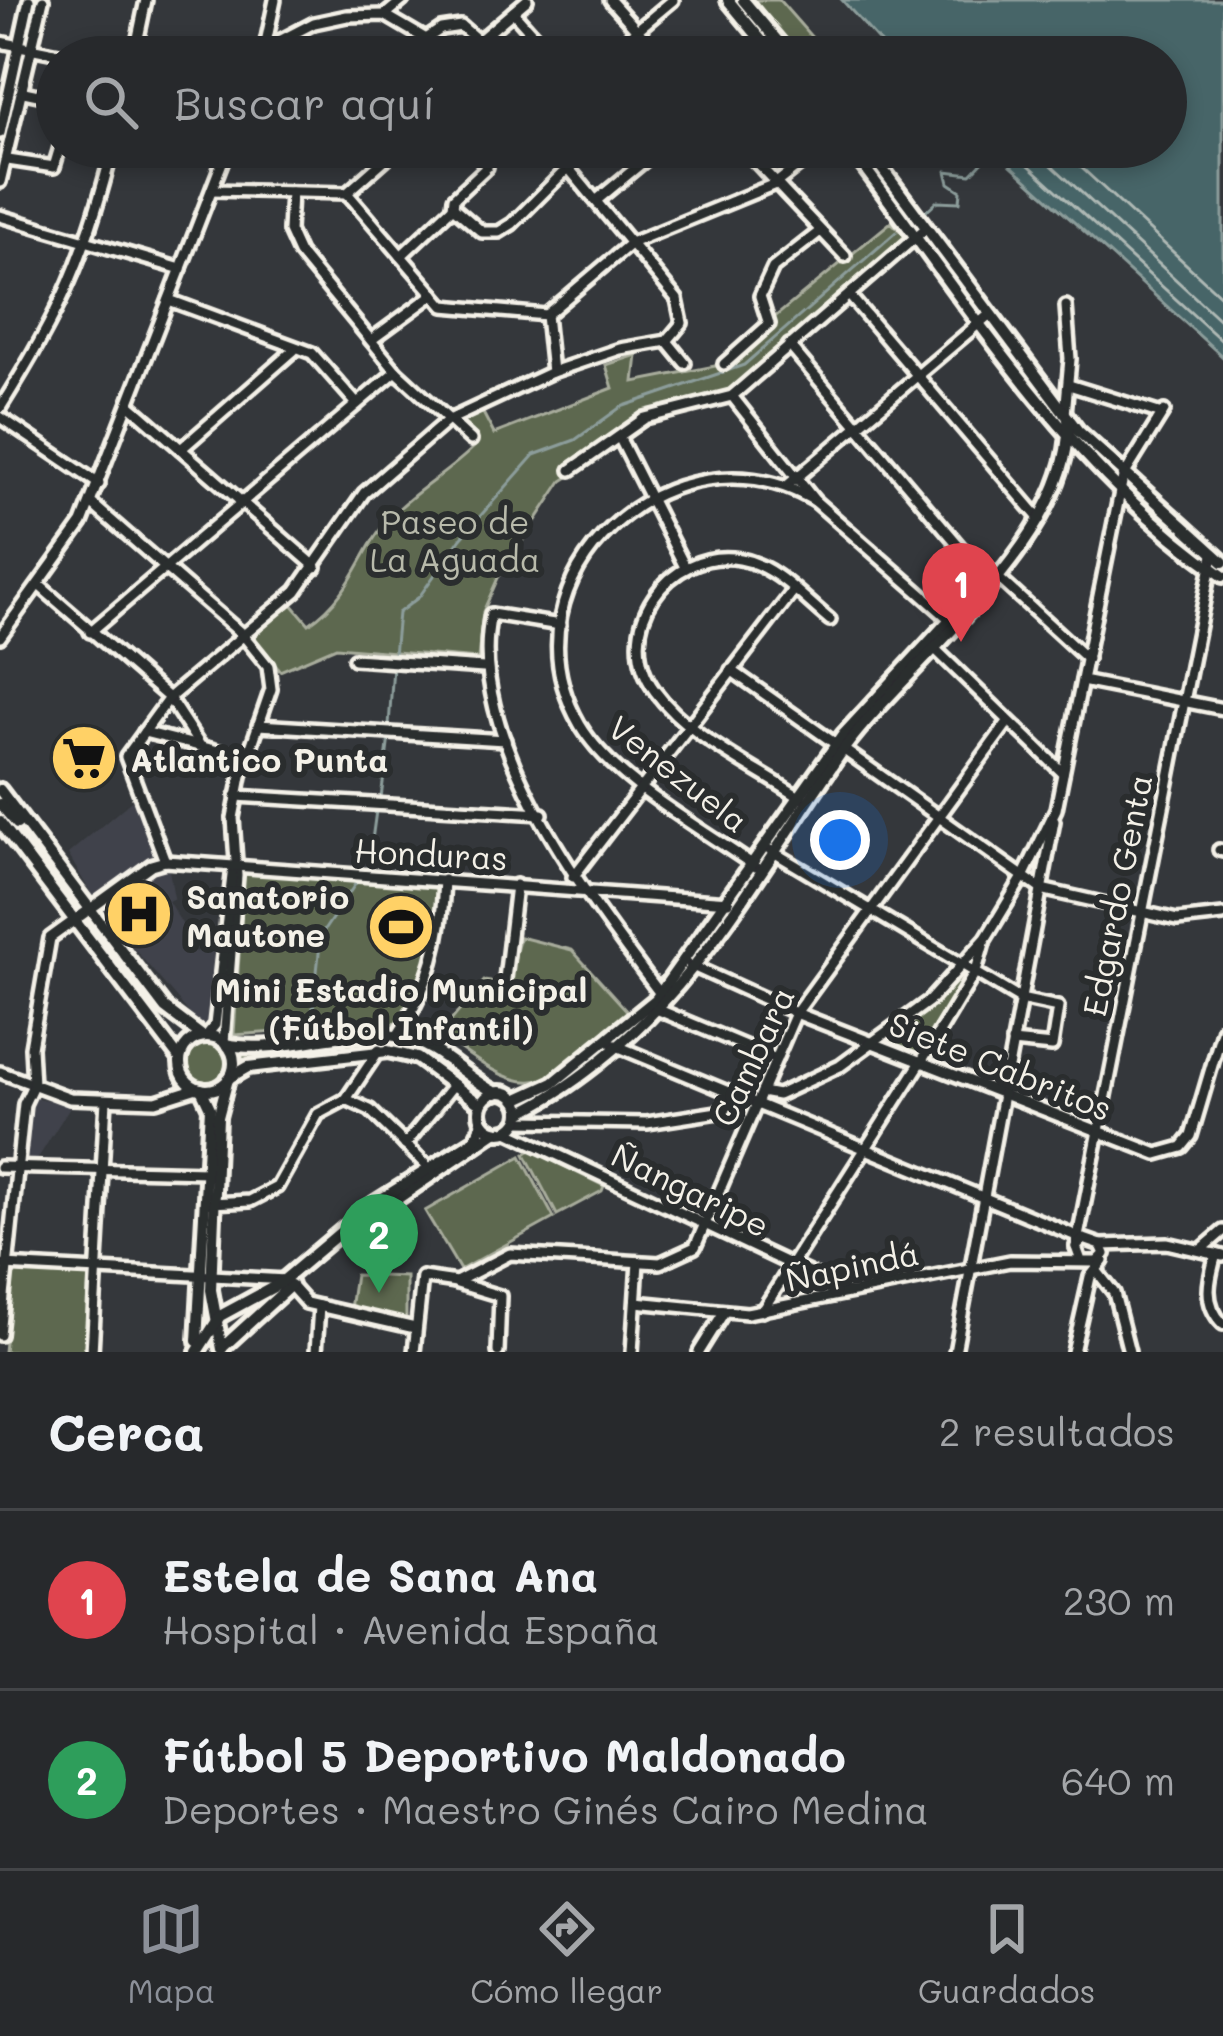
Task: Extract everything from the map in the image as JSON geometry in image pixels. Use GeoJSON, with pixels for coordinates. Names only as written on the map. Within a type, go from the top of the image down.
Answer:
{"type":"FeatureCollection","features":[{"type":"Feature","properties":{"kind":"main road"},"geometry":{"type":"LineString","coordinates":[[728,0],[757,36]]}},
{"type":"Feature","properties":{"kind":"main road"},"geometry":{"type":"LineString","coordinates":[[743,0],[773,36]]}},
{"type":"Feature","properties":{"kind":"main road"},"geometry":{"type":"LineString","coordinates":[[867,168],[916,224]]}},
{"type":"Feature","properties":{"kind":"main road"},"geometry":{"type":"LineString","coordinates":[[880,168],[986,317],[1057,403],[1093,463]]}},
{"type":"Feature","properties":{"kind":"main road"},"geometry":{"type":"LineString","coordinates":[[1035,514],[1069,427]]}},
{"type":"Feature","properties":{"kind":"main road"},"geometry":{"type":"LineString","coordinates":[[432,1171],[501,1131],[658,1002],[840,747],[993,579],[1063,459],[1069,427]]}},
{"type":"Feature","properties":{"kind":"main road"},"geometry":{"type":"LineString","coordinates":[[1069,427],[1122,483]]}},
{"type":"Feature","properties":{"kind":"main road"},"geometry":{"type":"LineString","coordinates":[[1063,459],[1073,456],[1093,463],[1122,483],[1214,560],[1223,576]]}},
{"type":"Feature","properties":{"kind":"main road"},"geometry":{"type":"LineString","coordinates":[[0,790],[165,1008],[204,1036],[253,1048],[397,1036],[434,1049],[496,1093],[516,1100],[540,1091],[610,1044]]}},
{"type":"Feature","properties":{"kind":"main road"},"geometry":{"type":"LineString","coordinates":[[0,804],[19,827],[30,831]]}},
{"type":"Feature","properties":{"kind":"main road"},"geometry":{"type":"LineString","coordinates":[[0,822],[180,1059],[183,1076],[199,1088],[210,1108],[210,1203]]}},
{"type":"Feature","properties":{"kind":"main road"},"geometry":{"type":"LineString","coordinates":[[180,1059],[190,1042],[204,1036]]}},
{"type":"Feature","properties":{"kind":"main road"},"geometry":{"type":"LineString","coordinates":[[197,1348],[218,1117],[234,1064],[225,1043]]}},
{"type":"Feature","properties":{"kind":"main road"},"geometry":{"type":"LineString","coordinates":[[199,1088],[248,1066],[379,1050],[418,1058],[482,1105],[483,1123],[475,1140],[288,1282],[222,1350]]}},
{"type":"Feature","properties":{"kind":"main road"},"geometry":{"type":"LineString","coordinates":[[482,1105],[496,1093]]}},
{"type":"Feature","properties":{"kind":"main road"},"geometry":{"type":"LineString","coordinates":[[516,1100],[519,1117]]}},
{"type":"Feature","properties":{"kind":"main road"},"geometry":{"type":"LineString","coordinates":[[483,1123],[501,1131]]}},
{"type":"Feature","properties":{"kind":"main road"},"geometry":{"type":"LineString","coordinates":[[207,1274],[222,1350]]}},
{"type":"Feature","properties":{"kind":"main road"},"geometry":{"type":"LineString","coordinates":[[197,1348],[216,1319],[288,1282]]}},
{"type":"Feature","properties":{"kind":"street"},"geometry":{"type":"LineString","coordinates":[[0,133],[29,0]]}},
{"type":"Feature","properties":{"kind":"street"},"geometry":{"type":"LineString","coordinates":[[37,36],[44,0]]}},
{"type":"Feature","properties":{"kind":"street"},"geometry":{"type":"LineString","coordinates":[[138,36],[146,0]]}},
{"type":"Feature","properties":{"kind":"street"},"geometry":{"type":"LineString","coordinates":[[267,36],[275,0]]}},
{"type":"Feature","properties":{"kind":"street"},"geometry":{"type":"LineString","coordinates":[[385,15],[403,0]]}},
{"type":"Feature","properties":{"kind":"street"},"geometry":{"type":"LineString","coordinates":[[485,36],[527,0]]}},
{"type":"Feature","properties":{"kind":"street"},"geometry":{"type":"LineString","coordinates":[[610,0],[642,36]]}},
{"type":"Feature","properties":{"kind":"street"},"geometry":{"type":"LineString","coordinates":[[631,36],[673,0]]}},
{"type":"Feature","properties":{"kind":"street"},"geometry":{"type":"LineString","coordinates":[[513,11],[535,36]]}},
{"type":"Feature","properties":{"kind":"street"},"geometry":{"type":"LineString","coordinates":[[295,36],[329,18],[385,15],[421,36]]}},
{"type":"Feature","properties":{"kind":"street"},"geometry":{"type":"LineString","coordinates":[[433,36],[455,26],[476,36]]}},
{"type":"Feature","properties":{"kind":"street"},"geometry":{"type":"LineString","coordinates":[[0,182],[36,39]]}},
{"type":"Feature","properties":{"kind":"street"},"geometry":{"type":"LineString","coordinates":[[0,42],[34,49]]}},
{"type":"Feature","properties":{"kind":"street"},"geometry":{"type":"LineString","coordinates":[[24,92],[36,95]]}},
{"type":"Feature","properties":{"kind":"street"},"geometry":{"type":"LineString","coordinates":[[8,160],[36,164]]}},
{"type":"Feature","properties":{"kind":"street"},"geometry":{"type":"LineString","coordinates":[[99,484],[0,413],[45,337],[89,242],[107,168]]}},
{"type":"Feature","properties":{"kind":"street"},"geometry":{"type":"LineString","coordinates":[[0,637],[71,544],[91,502],[220,168]]}},
{"type":"Feature","properties":{"kind":"street"},"geometry":{"type":"LineString","coordinates":[[212,190],[347,193],[376,168]]}},
{"type":"Feature","properties":{"kind":"street"},"geometry":{"type":"LineString","coordinates":[[401,256],[486,168]]}},
{"type":"Feature","properties":{"kind":"street"},"geometry":{"type":"LineString","coordinates":[[597,200],[636,168]]}},
{"type":"Feature","properties":{"kind":"street"},"geometry":{"type":"LineString","coordinates":[[761,168],[845,256]]}},
{"type":"Feature","properties":{"kind":"street"},"geometry":{"type":"LineString","coordinates":[[347,193],[434,294],[454,310],[546,315],[631,243],[776,184],[796,168]]}},
{"type":"Feature","properties":{"kind":"street"},"geometry":{"type":"LineString","coordinates":[[0,1335],[3,1265],[24,1103],[33,1085],[30,1061],[49,945],[75,919],[165,861],[126,766],[144,732],[169,698],[296,591],[364,493],[447,421],[552,372],[620,349],[667,341],[682,323],[682,308],[568,169],[499,232],[482,232],[453,207]]}},
{"type":"Feature","properties":{"kind":"street"},"geometry":{"type":"LineString","coordinates":[[291,192],[291,242],[396,371],[471,440]]}},
{"type":"Feature","properties":{"kind":"street"},"geometry":{"type":"LineString","coordinates":[[0,216],[181,269]]}},
{"type":"Feature","properties":{"kind":"street"},"geometry":{"type":"LineString","coordinates":[[571,470],[663,411],[703,407],[732,396],[849,295],[916,224]]}},
{"type":"Feature","properties":{"kind":"street"},"geometry":{"type":"LineString","coordinates":[[724,364],[769,324],[760,296],[769,274],[819,232]]}},
{"type":"Feature","properties":{"kind":"street"},"geometry":{"type":"LineString","coordinates":[[370,340],[434,294]]}},
{"type":"Feature","properties":{"kind":"street"},"geometry":{"type":"LineString","coordinates":[[849,295],[1035,514]]}},
{"type":"Feature","properties":{"kind":"street"},"geometry":{"type":"LineString","coordinates":[[169,300],[312,353],[357,404]]}},
{"type":"Feature","properties":{"kind":"street"},"geometry":{"type":"LineString","coordinates":[[1066,307],[1069,385],[1057,403],[1069,427]]}},
{"type":"Feature","properties":{"kind":"street"},"geometry":{"type":"LineString","coordinates":[[546,315],[552,372]]}},
{"type":"Feature","properties":{"kind":"street"},"geometry":{"type":"LineString","coordinates":[[788,485],[986,317]]}},
{"type":"Feature","properties":{"kind":"street"},"geometry":{"type":"LineString","coordinates":[[667,341],[685,363]]}},
{"type":"Feature","properties":{"kind":"street"},"geometry":{"type":"LineString","coordinates":[[789,345],[993,579],[1087,659]]}},
{"type":"Feature","properties":{"kind":"street"},"geometry":{"type":"LineString","coordinates":[[181,449],[294,350]]}},
{"type":"Feature","properties":{"kind":"street"},"geometry":{"type":"LineString","coordinates":[[90,632],[396,371]]}},
{"type":"Feature","properties":{"kind":"street"},"geometry":{"type":"LineString","coordinates":[[956,1352],[1001,1096],[1122,483],[1163,412],[1069,385]]}},
{"type":"Feature","properties":{"kind":"street"},"geometry":{"type":"LineString","coordinates":[[732,396],[815,501],[953,622]]}},
{"type":"Feature","properties":{"kind":"street"},"geometry":{"type":"LineString","coordinates":[[129,404],[316,567]]}},
{"type":"Feature","properties":{"kind":"street"},"geometry":{"type":"LineString","coordinates":[[619,437],[685,567]]}},
{"type":"Feature","properties":{"kind":"street","name":"Venezuela"},"geometry":{"type":"LineString","coordinates":[[756,867],[641,785],[593,744],[578,721],[564,683],[560,625],[586,552],[625,513],[652,498],[714,478],[788,485],[815,501]]}},
{"type":"Feature","properties":{"kind":"street"},"geometry":{"type":"LineString","coordinates":[[91,502],[243,635],[263,656],[271,678],[236,796],[225,957],[214,1025],[204,1036]]}},
{"type":"Feature","properties":{"kind":"street"},"geometry":{"type":"LineString","coordinates":[[803,800],[689,724],[656,693],[638,643],[648,604],[685,567],[740,559],[760,565],[830,620]]}},
{"type":"Feature","properties":{"kind":"street","name":"Edgardo Genta"},"geometry":{"type":"LineString","coordinates":[[1080,1248],[1097,1134],[1181,700],[1214,560]]}},
{"type":"Feature","properties":{"kind":"street"},"geometry":{"type":"LineString","coordinates":[[40,586],[169,698],[199,744]]}},
{"type":"Feature","properties":{"kind":"street"},"geometry":{"type":"LineString","coordinates":[[573,877],[794,590]]}},
{"type":"Feature","properties":{"kind":"street"},"geometry":{"type":"LineString","coordinates":[[560,625],[491,614],[484,668],[505,740],[573,877],[658,1002],[776,1059]]}},
{"type":"Feature","properties":{"kind":"street"},"geometry":{"type":"LineString","coordinates":[[931,646],[1063,773]]}},
{"type":"Feature","properties":{"kind":"street"},"geometry":{"type":"LineString","coordinates":[[354,659],[484,668]]}},
{"type":"Feature","properties":{"kind":"street"},"geometry":{"type":"LineString","coordinates":[[731,670],[1041,889],[1194,922],[1223,915]]}},
{"type":"Feature","properties":{"kind":"street"},"geometry":{"type":"LineString","coordinates":[[1082,681],[1223,709]]}},
{"type":"Feature","properties":{"kind":"street","name":"Cambara"},"geometry":{"type":"LineString","coordinates":[[705,1227],[796,1013],[1008,722]]}},
{"type":"Feature","properties":{"kind":"street"},"geometry":{"type":"LineString","coordinates":[[258,725],[505,740]]}},
{"type":"Feature","properties":{"kind":"street"},"geometry":{"type":"LineString","coordinates":[[144,732],[246,758]]}},
{"type":"Feature","properties":{"kind":"street"},"geometry":{"type":"LineString","coordinates":[[236,796],[542,814]]}},
{"type":"Feature","properties":{"kind":"street"},"geometry":{"type":"LineString","coordinates":[[762,1092],[778,1095],[813,1080],[876,1043],[965,964],[1023,877],[1056,809]]}},
{"type":"Feature","properties":{"kind":"street"},"geometry":{"type":"LineString","coordinates":[[769,849],[1020,999],[1058,1007],[1058,1030],[1049,1047],[1012,1042]]}},
{"type":"Feature","properties":{"kind":"street","name":"Honduras"},"geometry":{"type":"LineString","coordinates":[[165,861],[731,903]]}},
{"type":"Feature","properties":{"kind":"street"},"geometry":{"type":"LineString","coordinates":[[397,1036],[420,999],[438,947],[444,880]]}},
{"type":"Feature","properties":{"kind":"street"},"geometry":{"type":"LineString","coordinates":[[505,979],[516,885]]}},
{"type":"Feature","properties":{"kind":"street"},"geometry":{"type":"LineString","coordinates":[[762,1311],[922,1062],[976,971],[986,938]]}},
{"type":"Feature","properties":{"kind":"street"},"geometry":{"type":"LineString","coordinates":[[225,957],[225,1043]]}},
{"type":"Feature","properties":{"kind":"street","name":"Siete Cabritos"},"geometry":{"type":"LineString","coordinates":[[688,964],[796,1013],[1147,1152],[1183,1147],[1218,1061],[1223,1028]]}},
{"type":"Feature","properties":{"kind":"street"},"geometry":{"type":"LineString","coordinates":[[610,1044],[982,1197],[1080,1248],[1099,1262],[1114,1293],[1129,1352]]}},
{"type":"Feature","properties":{"kind":"street"},"geometry":{"type":"LineString","coordinates":[[210,1203],[250,1201],[277,1186],[318,1114],[346,1099],[379,1050]]}},
{"type":"Feature","properties":{"kind":"street"},"geometry":{"type":"LineString","coordinates":[[6,1073],[30,1061]]}},
{"type":"Feature","properties":{"kind":"street"},"geometry":{"type":"LineString","coordinates":[[6,1073],[60,1096],[106,1100],[162,1101],[199,1088]]}},
{"type":"Feature","properties":{"kind":"street"},"geometry":{"type":"LineString","coordinates":[[405,1145],[454,1084]]}},
{"type":"Feature","properties":{"kind":"street"},"geometry":{"type":"LineString","coordinates":[[519,1117],[647,1123],[724,1111],[736,1095]]}},
{"type":"Feature","properties":{"kind":"street"},"geometry":{"type":"LineString","coordinates":[[346,1099],[370,1110],[432,1171]]}},
{"type":"Feature","properties":{"kind":"street"},"geometry":{"type":"LineString","coordinates":[[92,1352],[106,1100]]}},
{"type":"Feature","properties":{"kind":"street","name":"Ñangaripe"},"geometry":{"type":"LineString","coordinates":[[501,1131],[853,1292]]}},
{"type":"Feature","properties":{"kind":"street"},"geometry":{"type":"LineString","coordinates":[[0,1167],[207,1172]]}},
{"type":"Feature","properties":{"kind":"street"},"geometry":{"type":"LineString","coordinates":[[456,1282],[510,1254],[638,1262],[681,1258],[695,1247],[705,1227]]}},
{"type":"Feature","properties":{"kind":"street"},"geometry":{"type":"LineString","coordinates":[[1202,1249],[1223,1231]]}},
{"type":"Feature","properties":{"kind":"street"},"geometry":{"type":"LineString","coordinates":[[1073,1352],[1099,1262],[1126,1247],[1168,1243],[1219,1255],[1208,1292],[1210,1306],[1223,1324]]}},
{"type":"Feature","properties":{"kind":"street"},"geometry":{"type":"LineString","coordinates":[[1080,1248],[1099,1262]]}},
{"type":"Feature","properties":{"kind":"street"},"geometry":{"type":"LineString","coordinates":[[1080,1248],[1099,1262]]}},
{"type":"Feature","properties":{"kind":"street","name":"Ñapindá"},"geometry":{"type":"LineString","coordinates":[[635,1302],[724,1312],[762,1311],[1080,1248]]}},
{"type":"Feature","properties":{"kind":"street"},"geometry":{"type":"LineString","coordinates":[[632,1352],[638,1262]]}},
{"type":"Feature","properties":{"kind":"street"},"geometry":{"type":"LineString","coordinates":[[3,1265],[288,1282],[301,1301],[415,1328]]}},
{"type":"Feature","properties":{"kind":"street"},"geometry":{"type":"LineString","coordinates":[[413,1352],[419,1281],[426,1276],[500,1296],[498,1352]]}},
{"type":"Feature","properties":{"kind":"street"},"geometry":{"type":"LineString","coordinates":[[316,1352],[319,1306]]}},
{"type":"Feature","properties":{"kind":"street"},"geometry":{"type":"LineString","coordinates":[[699,1352],[724,1312]]}},
{"type":"Feature","properties":{"kind":"shaded area","name":"Sanatorio Mautone"},"geometry":{"type":"Polygon","coordinates":[[[135,798],[161,870],[169,870],[174,898],[168,901],[190,937],[182,951],[214,952],[207,1023],[201,1027],[100,909],[68,854],[135,798]]]}},
{"type":"Feature","properties":{"kind":"shaded area"},"geometry":{"type":"Polygon","coordinates":[[[33,1097],[71,1105],[35,1163],[25,1161],[33,1097]]]}},
{"type":"Feature","properties":{"kind":"green space"},"geometry":{"type":"Polygon","coordinates":[[[754,0],[779,0],[811,36],[784,36],[754,0]]]}},
{"type":"Feature","properties":{"kind":"green space","name":"Paseo de La Aguada"},"geometry":{"type":"Polygon","coordinates":[[[891,222],[907,238],[731,391],[654,410],[617,434],[609,451],[562,481],[498,578],[483,612],[478,659],[336,647],[280,671],[252,635],[291,603],[309,624],[325,611],[394,513],[474,447],[451,426],[482,411],[494,434],[613,388],[606,365],[637,355],[634,382],[715,366],[891,222]]]}},
{"type":"Feature","properties":{"kind":"green space"},"geometry":{"type":"Polygon","coordinates":[[[244,874],[438,885],[427,956],[400,1023],[234,1035],[244,874]]]}},
{"type":"Feature","properties":{"kind":"green space"},"geometry":{"type":"Polygon","coordinates":[[[520,937],[572,950],[630,1014],[557,1073],[539,1080],[520,1081],[499,1073],[440,1034],[484,981],[507,984],[520,937]]]}},
{"type":"Feature","properties":{"kind":"green space"},"geometry":{"type":"Polygon","coordinates":[[[960,976],[969,976],[920,1055],[886,1044],[960,976]]]}},
{"type":"Feature","properties":{"kind":"green space"},"geometry":{"type":"Polygon","coordinates":[[[372,1038],[426,1049],[486,1094],[481,1098],[424,1054],[394,1045],[236,1061],[233,1050],[372,1038]]]}},
{"type":"Feature","properties":{"kind":"green space"},"geometry":{"type":"Polygon","coordinates":[[[207,1043],[223,1049],[229,1065],[223,1081],[207,1087],[191,1081],[185,1065],[191,1049],[207,1043]]]}},
{"type":"Feature","properties":{"kind":"green space"},"geometry":{"type":"Polygon","coordinates":[[[531,1150],[604,1186],[602,1191],[557,1215],[525,1154],[531,1150]]]}},
{"type":"Feature","properties":{"kind":"green space"},"geometry":{"type":"Polygon","coordinates":[[[521,1156],[554,1218],[460,1270],[425,1211],[521,1156]]]}},
{"type":"Feature","properties":{"kind":"green space"},"geometry":{"type":"Polygon","coordinates":[[[12,1268],[92,1272],[87,1352],[4,1352],[12,1268]]]}},
{"type":"Feature","properties":{"kind":"green space"},"geometry":{"type":"Polygon","coordinates":[[[355,1275],[406,1277],[406,1319],[350,1309],[355,1275]]]}},
{"type":"Feature","properties":{"kind":"water"},"geometry":{"type":"Polygon","coordinates":[[[842,0],[1223,0],[1223,357],[1014,168],[1187,168],[1187,36],[874,36],[842,0]]]}},
{"type":"Feature","properties":{"kind":"waterway"},"geometry":{"type":"LineString","coordinates":[[923,214],[937,201],[960,202],[961,191],[949,183],[946,171],[971,174],[977,168]]}},
{"type":"Feature","properties":{"kind":"waterway"},"geometry":{"type":"LineString","coordinates":[[394,655],[398,613],[419,597],[461,538],[534,455],[575,440],[621,407],[744,365],[896,232]]}},
{"type":"Feature","properties":{"kind":"waterway"},"geometry":{"type":"LineString","coordinates":[[389,726],[393,666]]}},
{"type":"Feature","properties":{"kind":"waterway"},"geometry":{"type":"LineString","coordinates":[[381,798],[389,737]]}},
{"type":"Feature","properties":{"kind":"waterway"},"geometry":{"type":"LineString","coordinates":[[368,869],[376,811]]}},
{"type":"Feature","properties":{"kind":"waterway"},"geometry":{"type":"LineString","coordinates":[[311,1027],[321,935],[358,880]]}},
{"type":"Feature","properties":{"kind":"place","name":"Estela de Sana Ana"},"geometry":{"type":"Point","coordinates":[961,642]}},
{"type":"Feature","properties":{"kind":"place","name":"Atlantico Punta"},"geometry":{"type":"Point","coordinates":[84,758]}},
{"type":"Feature","properties":{"kind":"place","name":"Sanatorio Mautone"},"geometry":{"type":"Point","coordinates":[139,914]}},
{"type":"Feature","properties":{"kind":"place","name":"Mini Estadio Municipal (Fútbol Infantil)"},"geometry":{"type":"Point","coordinates":[401,927]}},
{"type":"Feature","properties":{"kind":"place","name":"Fútbol 5 Deportivo Maldonado"},"geometry":{"type":"Point","coordinates":[379,1293]}}]}
